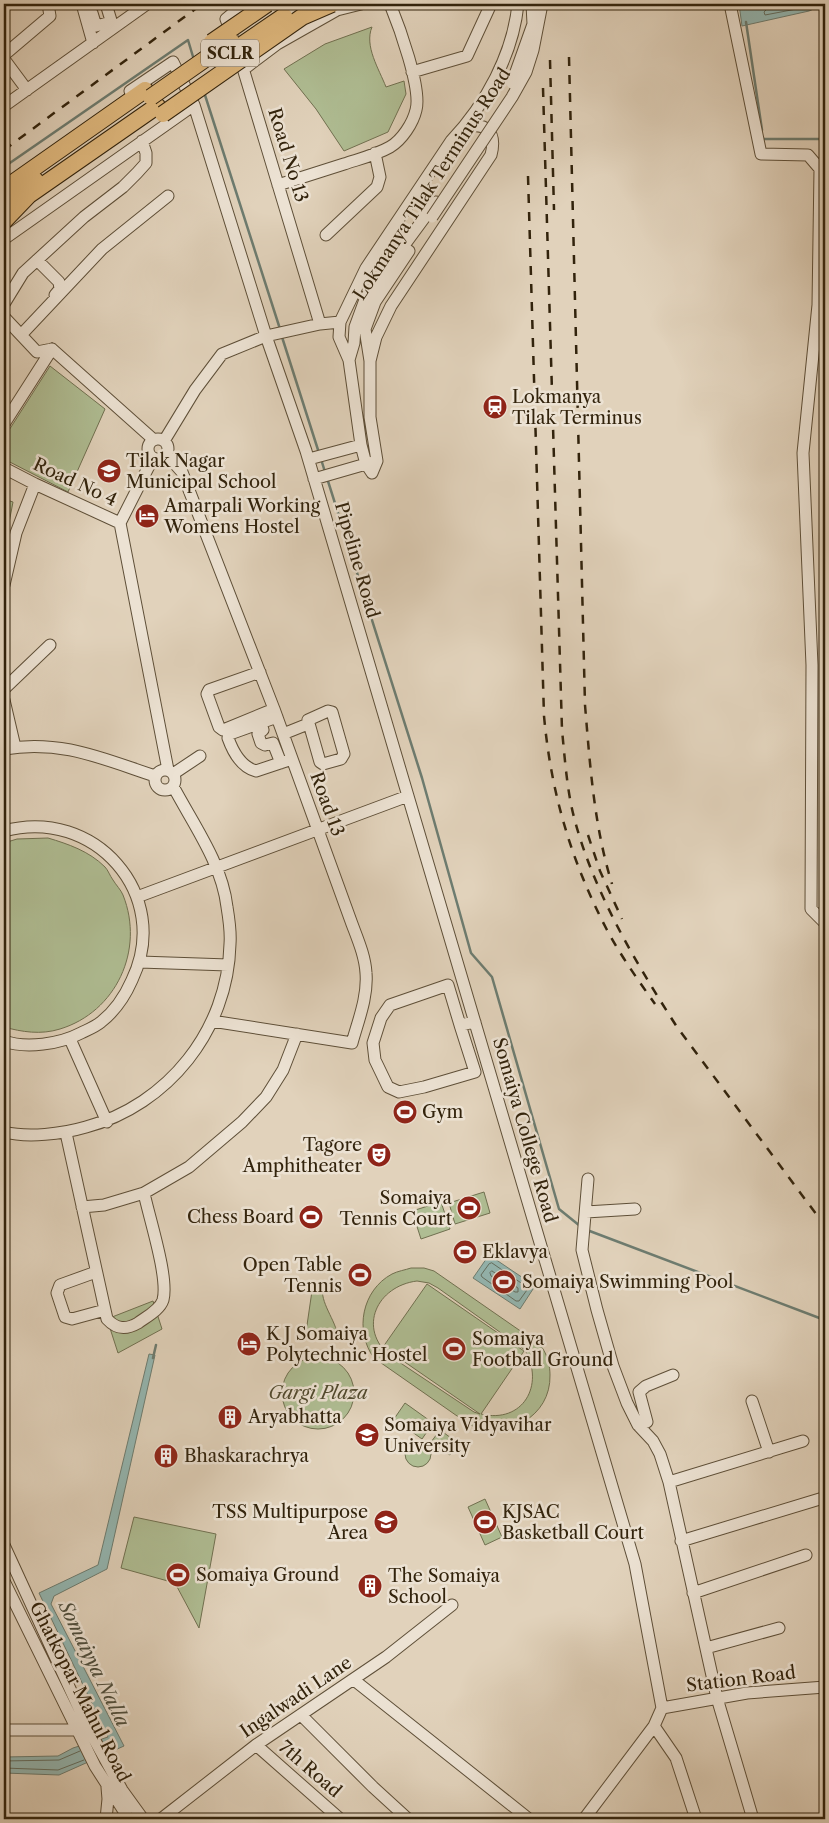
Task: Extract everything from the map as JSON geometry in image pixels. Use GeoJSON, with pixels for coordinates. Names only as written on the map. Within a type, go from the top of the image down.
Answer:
{"type":"FeatureCollection","features":[{"type":"Feature","properties":{"kind":"highway"},"geometry":{"type":"LineString","coordinates":[[154,102],[267,4]]}},
{"type":"Feature","properties":{"kind":"highway","name":"SCLR"},"geometry":{"type":"LineString","coordinates":[[4,220],[29,195],[252,26],[288,4]]}},
{"type":"Feature","properties":{"kind":"highway","name":"SCLR"},"geometry":{"type":"LineString","coordinates":[[154,102],[257,33],[305,4]]}},
{"type":"Feature","properties":{"kind":"highway"},"geometry":{"type":"LineString","coordinates":[[5,193],[18,179],[302,17],[332,4]]}},
{"type":"Feature","properties":{"kind":"street"},"geometry":{"type":"LineString","coordinates":[[27,90],[5,62],[50,16],[48,4]]}},
{"type":"Feature","properties":{"kind":"street"},"geometry":{"type":"LineString","coordinates":[[85,4],[95,26],[112,25]]}},
{"type":"Feature","properties":{"kind":"street"},"geometry":{"type":"LineString","coordinates":[[85,4],[93,43]]}},
{"type":"Feature","properties":{"kind":"street"},"geometry":{"type":"LineString","coordinates":[[106,4],[112,25]]}},
{"type":"Feature","properties":{"kind":"street"},"geometry":{"type":"LineString","coordinates":[[4,106],[93,43],[133,9],[146,4]]}},
{"type":"Feature","properties":{"kind":"street","name":"Road No 13"},"geometry":{"type":"LineString","coordinates":[[244,4],[237,8],[226,20],[244,69],[320,324]]}},
{"type":"Feature","properties":{"kind":"street"},"geometry":{"type":"LineString","coordinates":[[244,69],[277,44],[337,10],[361,4]]}},
{"type":"Feature","properties":{"kind":"street"},"geometry":{"type":"LineString","coordinates":[[278,185],[392,146],[407,130],[416,110],[416,95],[402,35],[390,4]]}},
{"type":"Feature","properties":{"kind":"street"},"geometry":{"type":"LineString","coordinates":[[412,72],[467,56],[491,4]]}},
{"type":"Feature","properties":{"kind":"street"},"geometry":{"type":"LineString","coordinates":[[730,4],[761,154],[808,155],[820,169],[822,241],[818,305],[803,453],[812,665],[811,909],[825,923]]}},
{"type":"Feature","properties":{"kind":"street"},"geometry":{"type":"LineString","coordinates":[[349,360],[340,337],[340,322],[366,268],[451,141],[464,128],[490,89],[505,56],[517,16],[534,6]]}},
{"type":"Feature","properties":{"kind":"street","name":"Lokmanya Tilak Terminus Road"},"geometry":{"type":"LineString","coordinates":[[371,466],[361,445],[349,360],[354,343],[355,327],[366,298],[440,197],[512,84],[533,24],[534,6]]}},
{"type":"Feature","properties":{"kind":"street","name":"Lokmanya Tilak Terminus Road"},"geometry":{"type":"LineString","coordinates":[[371,466],[370,361],[365,329],[368,317],[375,302],[512,97],[526,72],[533,50],[534,6]]}},
{"type":"Feature","properties":{"kind":"street","name":"Pipeline Road"},"geometry":{"type":"LineString","coordinates":[[5,193],[8,177],[173,62],[194,105],[268,335],[318,457],[408,796]]}},
{"type":"Feature","properties":{"kind":"street"},"geometry":{"type":"LineString","coordinates":[[4,239],[194,105]]}},
{"type":"Feature","properties":{"kind":"street"},"geometry":{"type":"LineString","coordinates":[[370,361],[376,337],[391,306],[491,155],[492,135],[483,127],[474,125],[464,128]]}},
{"type":"Feature","properties":{"kind":"street"},"geometry":{"type":"LineString","coordinates":[[4,304],[23,273],[84,217],[137,174],[146,163],[146,153],[142,140]]}},
{"type":"Feature","properties":{"kind":"street"},"geometry":{"type":"LineString","coordinates":[[326,235],[377,187],[380,177],[375,153]]}},
{"type":"Feature","properties":{"kind":"street"},"geometry":{"type":"LineString","coordinates":[[20,334],[102,249],[168,196]]}},
{"type":"Feature","properties":{"kind":"street"},"geometry":{"type":"LineString","coordinates":[[20,334],[60,289],[59,282],[38,260]]}},
{"type":"Feature","properties":{"kind":"street"},"geometry":{"type":"LineString","coordinates":[[4,317],[37,352],[52,349]]}},
{"type":"Feature","properties":{"kind":"street"},"geometry":{"type":"LineString","coordinates":[[52,349],[159,440],[167,447],[166,454],[162,458],[153,458],[149,454],[148,448],[159,440],[222,354],[268,335],[320,324],[340,322]]}},
{"type":"Feature","properties":{"kind":"street"},"geometry":{"type":"LineString","coordinates":[[4,424],[52,349]]}},
{"type":"Feature","properties":{"kind":"street"},"geometry":{"type":"LineString","coordinates":[[318,457],[361,445]]}},
{"type":"Feature","properties":{"kind":"street","name":"Road 13"},"geometry":{"type":"LineString","coordinates":[[166,454],[182,472],[260,672],[283,734],[287,761],[318,830],[362,953],[366,974],[365,996],[352,1043],[212,1021]]}},
{"type":"Feature","properties":{"kind":"street","name":"Road No 4"},"geometry":{"type":"LineString","coordinates":[[4,470],[120,522],[153,458]]}},
{"type":"Feature","properties":{"kind":"street"},"geometry":{"type":"LineString","coordinates":[[323,476],[371,466]]}},
{"type":"Feature","properties":{"kind":"street"},"geometry":{"type":"LineString","coordinates":[[4,585],[16,533],[35,484]]}},
{"type":"Feature","properties":{"kind":"street"},"geometry":{"type":"LineString","coordinates":[[120,522],[162,747],[164,773]]}},
{"type":"Feature","properties":{"kind":"street"},"geometry":{"type":"LineString","coordinates":[[4,690],[50,645]]}},
{"type":"Feature","properties":{"kind":"street"},"geometry":{"type":"LineString","coordinates":[[260,672],[209,690],[207,694],[219,727],[222,730],[276,714]]}},
{"type":"Feature","properties":{"kind":"street"},"geometry":{"type":"LineString","coordinates":[[4,700],[10,748],[51,746],[86,752],[164,773],[175,779],[173,786],[168,790],[158,788],[155,782],[164,773],[200,756]]}},
{"type":"Feature","properties":{"kind":"street"},"geometry":{"type":"LineString","coordinates":[[328,711],[332,712],[344,754],[343,758],[321,764],[308,724],[308,719],[328,711]]}},
{"type":"Feature","properties":{"kind":"street"},"geometry":{"type":"LineString","coordinates":[[261,723],[263,730],[258,734],[261,744],[273,742],[287,761],[253,771],[233,752],[228,738],[230,734],[261,723],[276,714]]}},
{"type":"Feature","properties":{"kind":"street"},"geometry":{"type":"LineString","coordinates":[[283,734],[308,724]]}},
{"type":"Feature","properties":{"kind":"street"},"geometry":{"type":"LineString","coordinates":[[4,1132],[14,1134],[66,1133],[107,1122],[140,1105],[169,1082],[194,1054],[212,1021],[225,984],[228,965],[230,944],[227,904],[217,868],[173,786]]}},
{"type":"Feature","properties":{"kind":"street"},"geometry":{"type":"LineString","coordinates":[[137,897],[408,796]]}},
{"type":"Feature","properties":{"kind":"street","name":"Somaiya College Road"},"geometry":{"type":"LineString","coordinates":[[408,796],[635,1564],[662,1708]]}},
{"type":"Feature","properties":{"kind":"street"},"geometry":{"type":"LineString","coordinates":[[4,831],[20,826],[50,827],[78,834],[103,850],[123,871],[137,897],[144,931],[140,962],[124,997],[100,1022],[70,1039],[38,1045],[4,1041]]}},
{"type":"Feature","properties":{"kind":"street"},"geometry":{"type":"LineString","coordinates":[[140,962],[228,965]]}},
{"type":"Feature","properties":{"kind":"street"},"geometry":{"type":"LineString","coordinates":[[463,981],[390,1006],[381,1018],[373,1043],[375,1060],[388,1087],[399,1092],[424,1087],[488,1068]]}},
{"type":"Feature","properties":{"kind":"street"},"geometry":{"type":"LineString","coordinates":[[448,985],[475,1072]]}},
{"type":"Feature","properties":{"kind":"street"},"geometry":{"type":"LineString","coordinates":[[460,1025],[475,1022]]}},
{"type":"Feature","properties":{"kind":"street"},"geometry":{"type":"LineString","coordinates":[[82,1207],[104,1206],[144,1193],[190,1167],[242,1122],[266,1097],[283,1070],[297,1034]]}},
{"type":"Feature","properties":{"kind":"street"},"geometry":{"type":"LineString","coordinates":[[70,1039],[107,1122]]}},
{"type":"Feature","properties":{"kind":"street"},"geometry":{"type":"LineString","coordinates":[[66,1133],[107,1319],[113,1326],[122,1328],[129,1327],[158,1309],[163,1300],[164,1279],[144,1193]]}},
{"type":"Feature","properties":{"kind":"street"},"geometry":{"type":"LineString","coordinates":[[588,1179],[582,1250],[597,1310],[613,1366],[627,1403],[638,1425],[653,1441],[660,1454],[669,1482],[717,1698],[753,1819]]}},
{"type":"Feature","properties":{"kind":"street"},"geometry":{"type":"LineString","coordinates":[[586,1216],[634,1209]]}},
{"type":"Feature","properties":{"kind":"street"},"geometry":{"type":"LineString","coordinates":[[96,1272],[60,1286],[57,1293],[65,1318],[72,1319],[105,1310]]}},
{"type":"Feature","properties":{"kind":"street"},"geometry":{"type":"LineString","coordinates":[[638,1425],[647,1422],[639,1392],[646,1386],[673,1375]]}},
{"type":"Feature","properties":{"kind":"street"},"geometry":{"type":"LineString","coordinates":[[752,1401],[769,1452]]}},
{"type":"Feature","properties":{"kind":"street"},"geometry":{"type":"LineString","coordinates":[[669,1482],[803,1441]]}},
{"type":"Feature","properties":{"kind":"street"},"geometry":{"type":"LineString","coordinates":[[682,1541],[823,1498]]}},
{"type":"Feature","properties":{"kind":"street","name":"Ghatkopar Mahul Road"},"geometry":{"type":"LineString","coordinates":[[4,1545],[6,1560],[135,1818]]}},
{"type":"Feature","properties":{"kind":"street"},"geometry":{"type":"LineString","coordinates":[[693,1593],[806,1555]]}},
{"type":"Feature","properties":{"kind":"street","name":"Ghatkopar Mahul Road"},"geometry":{"type":"LineString","coordinates":[[4,1581],[94,1766],[106,1785],[135,1818]]}},
{"type":"Feature","properties":{"kind":"street","name":"Ingalwadi Lane"},"geometry":{"type":"LineString","coordinates":[[161,1819],[256,1745],[354,1680],[452,1605]]}},
{"type":"Feature","properties":{"kind":"street"},"geometry":{"type":"LineString","coordinates":[[706,1648],[779,1628]]}},
{"type":"Feature","properties":{"kind":"street"},"geometry":{"type":"LineString","coordinates":[[354,1680],[529,1819]]}},
{"type":"Feature","properties":{"kind":"street","name":"Station Road"},"geometry":{"type":"LineString","coordinates":[[662,1708],[747,1693],[825,1686]]}},
{"type":"Feature","properties":{"kind":"street"},"geometry":{"type":"LineString","coordinates":[[584,1819],[654,1726],[662,1708]]}},
{"type":"Feature","properties":{"kind":"street"},"geometry":{"type":"LineString","coordinates":[[301,1715],[408,1819]]}},
{"type":"Feature","properties":{"kind":"street"},"geometry":{"type":"LineString","coordinates":[[654,1726],[676,1758],[696,1819]]}},
{"type":"Feature","properties":{"kind":"street"},"geometry":{"type":"LineString","coordinates":[[4,1730],[79,1735]]}},
{"type":"Feature","properties":{"kind":"street","name":"7th Road"},"geometry":{"type":"LineString","coordinates":[[256,1745],[340,1819]]}},
{"type":"Feature","properties":{"kind":"street"},"geometry":{"type":"LineString","coordinates":[[106,1785],[108,1799],[106,1819]]}},
{"type":"Feature","properties":{"kind":"green space"},"geometry":{"type":"Polygon","coordinates":[[[372,27],[370,34],[371,50],[386,87],[404,81],[406,94],[388,132],[344,151],[316,109],[284,69],[325,44],[372,27]]]}},
{"type":"Feature","properties":{"kind":"green space"},"geometry":{"type":"Polygon","coordinates":[[[50,366],[105,409],[68,492],[4,459],[4,438],[50,366]]]}},
{"type":"Feature","properties":{"kind":"green space"},"geometry":{"type":"Polygon","coordinates":[[[4,499],[13,502],[4,549],[4,499]]]}},
{"type":"Feature","properties":{"kind":"green space"},"geometry":{"type":"Polygon","coordinates":[[[48,838],[85,852],[106,868],[123,895],[129,916],[130,937],[128,957],[121,976],[110,994],[97,1009],[80,1021],[60,1029],[46,1032],[25,1031],[4,1027],[4,843],[17,839],[48,838]]]}},
{"type":"Feature","properties":{"kind":"green space","name":"Somaiya Tennis Court"},"geometry":{"type":"Polygon","coordinates":[[[484,1192],[490,1213],[455,1224],[449,1203],[484,1192]]]}},
{"type":"Feature","properties":{"kind":"green space"},"geometry":{"type":"Polygon","coordinates":[[[441,1202],[450,1229],[421,1239],[412,1211],[441,1202]]]}},
{"type":"Feature","properties":{"kind":"green space"},"geometry":{"type":"Polygon","coordinates":[[[411,1268],[424,1268],[434,1271],[541,1346],[545,1352],[550,1375],[548,1390],[543,1403],[535,1413],[512,1427],[484,1429],[470,1425],[374,1358],[364,1336],[364,1312],[368,1300],[382,1281],[392,1274],[411,1268]],[[417,1281],[403,1285],[391,1291],[382,1300],[376,1310],[373,1321],[380,1345],[390,1356],[474,1412],[480,1414],[383,1347],[427,1284],[524,1351],[481,1414],[496,1416],[508,1413],[519,1407],[526,1399],[531,1388],[531,1363],[525,1350],[429,1283],[417,1281]]]}},
{"type":"Feature","properties":{"kind":"green space"},"geometry":{"type":"Polygon","coordinates":[[[321,1283],[325,1305],[338,1337],[306,1332],[313,1284],[321,1283]]]}},
{"type":"Feature","properties":{"kind":"green space"},"geometry":{"type":"Polygon","coordinates":[[[153,1301],[162,1329],[118,1353],[107,1319],[153,1301]]]}},
{"type":"Feature","properties":{"kind":"green space","name":"Gargi Plaza"},"geometry":{"type":"Polygon","coordinates":[[[325,1357],[344,1367],[352,1379],[354,1393],[352,1407],[344,1419],[332,1427],[311,1429],[292,1419],[284,1407],[282,1386],[292,1367],[304,1359],[325,1357]]]}},
{"type":"Feature","properties":{"kind":"green space"},"geometry":{"type":"Polygon","coordinates":[[[405,1403],[433,1423],[422,1439],[394,1419],[405,1403]]]}},
{"type":"Feature","properties":{"kind":"green space"},"geometry":{"type":"Polygon","coordinates":[[[440,1430],[458,1443],[450,1455],[431,1442],[440,1430]]]}},
{"type":"Feature","properties":{"kind":"green space"},"geometry":{"type":"Polygon","coordinates":[[[418,1441],[427,1445],[431,1454],[427,1463],[418,1467],[409,1463],[405,1454],[409,1445],[418,1441]]]}},
{"type":"Feature","properties":{"kind":"green space","name":"KJSAC Basketball Court"},"geometry":{"type":"Polygon","coordinates":[[[485,1499],[502,1537],[485,1545],[468,1507],[485,1499]]]}},
{"type":"Feature","properties":{"kind":"green space","name":"Somaiya Ground"},"geometry":{"type":"Polygon","coordinates":[[[134,1517],[216,1534],[199,1628],[175,1583],[121,1568],[134,1517]]]}},
{"type":"Feature","properties":{"kind":"water"},"geometry":{"type":"Polygon","coordinates":[[[739,4],[755,4],[756,8],[772,4],[825,4],[809,11],[742,26],[739,4]]]}},
{"type":"Feature","properties":{"kind":"water","name":"Somaiya Swimming Pool"},"geometry":{"type":"Polygon","coordinates":[[[489,1255],[535,1286],[520,1309],[473,1278],[489,1255]]]}},
{"type":"Feature","properties":{"kind":"water"},"geometry":{"type":"Polygon","coordinates":[[[149,1354],[155,1355],[107,1569],[54,1596],[51,1604],[124,1746],[59,1775],[4,1773],[4,1757],[58,1756],[73,1748],[108,1737],[39,1593],[98,1565],[149,1354]]]}},
{"type":"Feature","properties":{"kind":"waterway"},"geometry":{"type":"LineString","coordinates":[[746,22],[762,130]]}},
{"type":"Feature","properties":{"kind":"waterway"},"geometry":{"type":"LineString","coordinates":[[4,167],[188,40],[194,60]]}},
{"type":"Feature","properties":{"kind":"waterway"},"geometry":{"type":"LineString","coordinates":[[204,92],[280,329]]}},
{"type":"Feature","properties":{"kind":"waterway"},"geometry":{"type":"LineString","coordinates":[[763,138],[825,139]]}},
{"type":"Feature","properties":{"kind":"waterway"},"geometry":{"type":"LineString","coordinates":[[825,289],[825,316]]}},
{"type":"Feature","properties":{"kind":"waterway"},"geometry":{"type":"LineString","coordinates":[[282,337],[319,453]]}},
{"type":"Feature","properties":{"kind":"waterway"},"geometry":{"type":"LineString","coordinates":[[321,459],[325,472]]}},
{"type":"Feature","properties":{"kind":"waterway"},"geometry":{"type":"LineString","coordinates":[[327,478],[422,778],[471,953],[492,977],[559,1209],[580,1226]]}},
{"type":"Feature","properties":{"kind":"waterway"},"geometry":{"type":"LineString","coordinates":[[587,1230],[822,1319],[825,1322]]}},
{"type":"Feature","properties":{"kind":"waterway","name":"Somaiyya Nalla"},"geometry":{"type":"LineString","coordinates":[[153,1358],[156,1345]]}},
{"type":"Feature","properties":{"kind":"railway"},"geometry":{"type":"LineString","coordinates":[[4,150],[202,4]]}},
{"type":"Feature","properties":{"kind":"railway"},"geometry":{"type":"LineString","coordinates":[[569,57],[585,705],[597,818],[612,884]]}},
{"type":"Feature","properties":{"kind":"railway"},"geometry":{"type":"LineString","coordinates":[[550,60],[554,210]]}},
{"type":"Feature","properties":{"kind":"railway"},"geometry":{"type":"LineString","coordinates":[[543,88],[562,730],[572,810],[583,848],[605,902],[647,978],[677,1027],[825,1226]]}},
{"type":"Feature","properties":{"kind":"railway"},"geometry":{"type":"LineString","coordinates":[[528,176],[544,716],[547,744],[565,826],[583,878],[612,940],[655,1004]]}},
{"type":"Feature","properties":{"kind":"railway"},"geometry":{"type":"LineString","coordinates":[[588,835],[600,871],[622,919]]}},
{"type":"Feature","properties":{"kind":"place","name":"Lokmanya Tilak Terminus"},"geometry":{"type":"Point","coordinates":[495,407]}},
{"type":"Feature","properties":{"kind":"place","name":"Tilak Nagar Municipal School"},"geometry":{"type":"Point","coordinates":[109,471]}},
{"type":"Feature","properties":{"kind":"place","name":"Amarpali Working Womens Hostel"},"geometry":{"type":"Point","coordinates":[147,516]}},
{"type":"Feature","properties":{"kind":"place","name":"Gym"},"geometry":{"type":"Point","coordinates":[405,1112]}},
{"type":"Feature","properties":{"kind":"place","name":"Tagore Amphitheater"},"geometry":{"type":"Point","coordinates":[379,1155]}},
{"type":"Feature","properties":{"kind":"place","name":"Somaiya Tennis Court"},"geometry":{"type":"Point","coordinates":[469,1208]}},
{"type":"Feature","properties":{"kind":"place","name":"Chess Board"},"geometry":{"type":"Point","coordinates":[311,1217]}},
{"type":"Feature","properties":{"kind":"place","name":"Eklavya"},"geometry":{"type":"Point","coordinates":[465,1252]}},
{"type":"Feature","properties":{"kind":"place","name":"Open Table Tennis"},"geometry":{"type":"Point","coordinates":[360,1275]}},
{"type":"Feature","properties":{"kind":"place","name":"Somaiya Swimming Pool"},"geometry":{"type":"Point","coordinates":[504,1282]}},
{"type":"Feature","properties":{"kind":"place","name":"K J Somaiya Polytechnic Hostel"},"geometry":{"type":"Point","coordinates":[249,1344]}},
{"type":"Feature","properties":{"kind":"place","name":"Somaiya Football Ground"},"geometry":{"type":"Point","coordinates":[454,1349]}},
{"type":"Feature","properties":{"kind":"place","name":"Aryabhatta"},"geometry":{"type":"Point","coordinates":[230,1417]}},
{"type":"Feature","properties":{"kind":"place","name":"Somaiya Vidyavihar University"},"geometry":{"type":"Point","coordinates":[367,1435]}},
{"type":"Feature","properties":{"kind":"place","name":"Bhaskarachrya"},"geometry":{"type":"Point","coordinates":[166,1456]}},
{"type":"Feature","properties":{"kind":"place","name":"TSS Multipurpose Area"},"geometry":{"type":"Point","coordinates":[386,1522]}},
{"type":"Feature","properties":{"kind":"place","name":"KJSAC Basketball Court"},"geometry":{"type":"Point","coordinates":[485,1522]}},
{"type":"Feature","properties":{"kind":"place","name":"Somaiya Ground"},"geometry":{"type":"Point","coordinates":[178,1575]}},
{"type":"Feature","properties":{"kind":"place","name":"The Somaiya School"},"geometry":{"type":"Point","coordinates":[370,1586]}}]}
